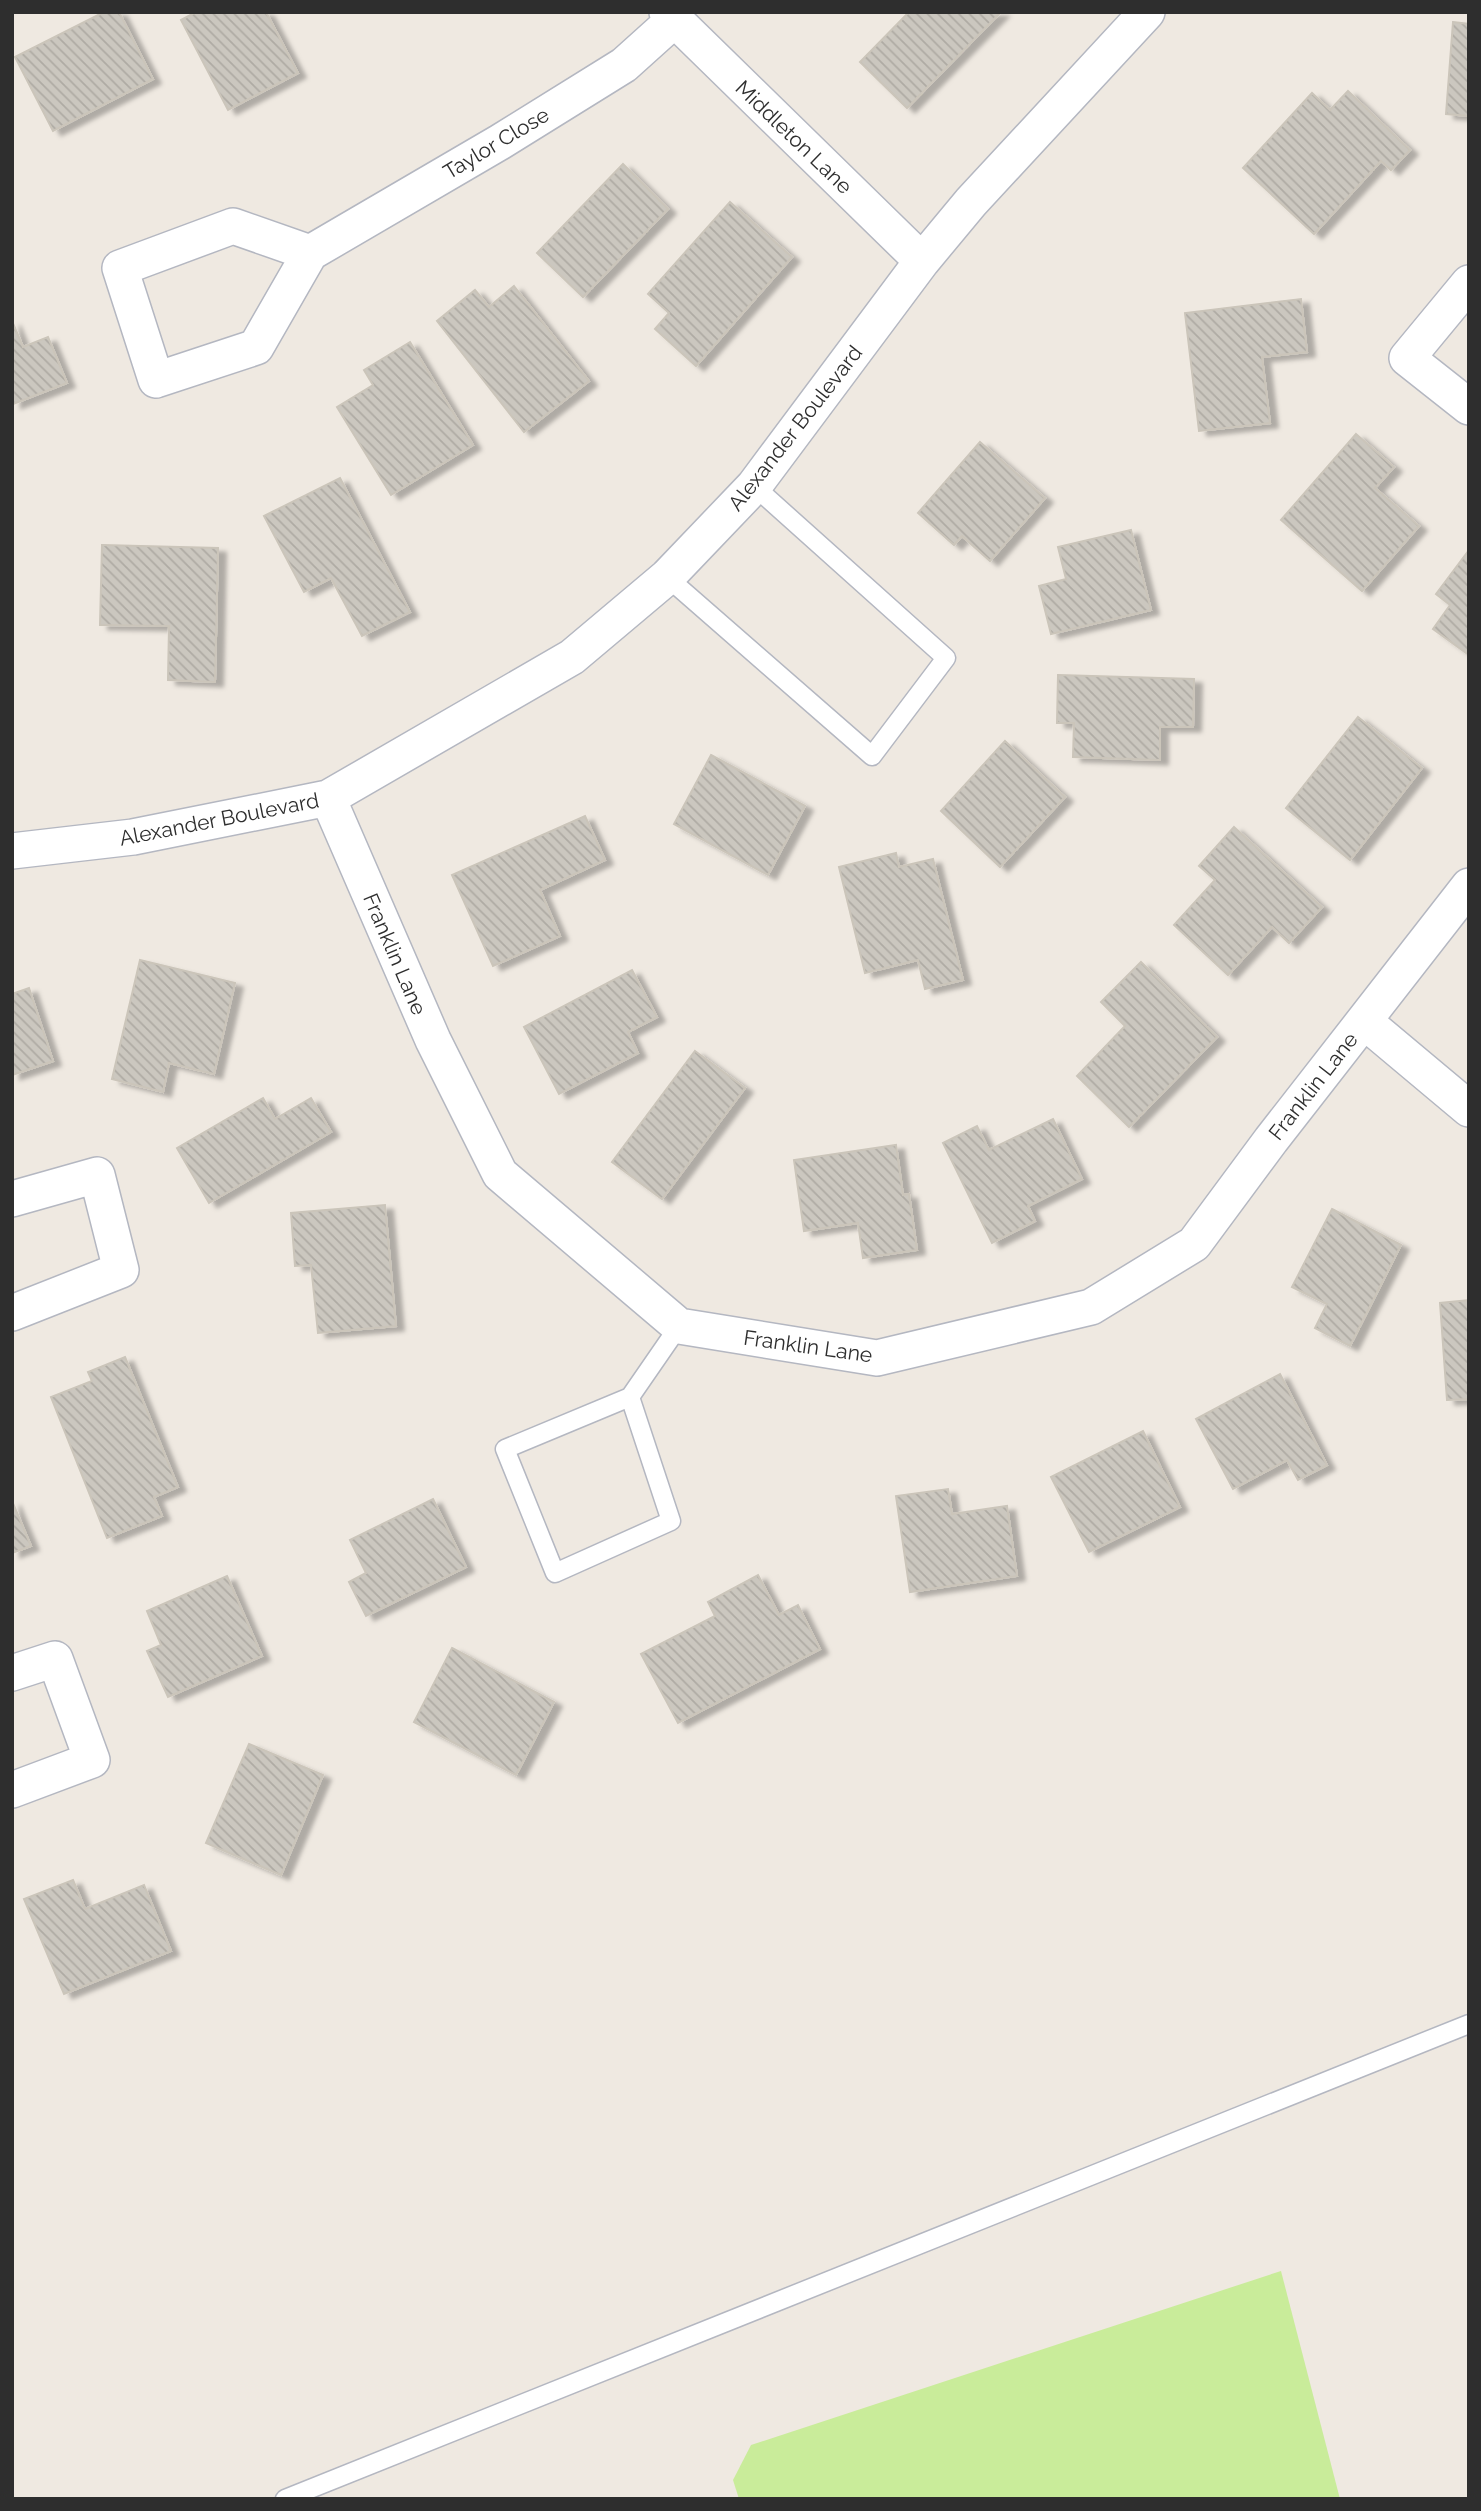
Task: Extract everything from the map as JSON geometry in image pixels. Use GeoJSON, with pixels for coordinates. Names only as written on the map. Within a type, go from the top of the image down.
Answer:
{"type":"FeatureCollection","features":[{"type":"Feature","properties":{"kind":"street","name":"Alexander Boulevard"},"geometry":{"type":"LineString","coordinates":[[12,851],[133,837],[328,798],[572,657],[667,577],[754,486],[922,261],[981,192],[1147,12]]}},
{"type":"Feature","properties":{"kind":"street","name":"Middleton Lane"},"geometry":{"type":"LineString","coordinates":[[671,16],[922,261]]}},
{"type":"Feature","properties":{"kind":"street","name":"Taylor Close"},"geometry":{"type":"LineString","coordinates":[[310,253],[233,226],[120,268],[156,380],[256,347],[310,253],[500,142],[624,65],[671,16]]}},
{"type":"Feature","properties":{"kind":"street"},"geometry":{"type":"LineString","coordinates":[[1469,283],[1407,358],[1469,407]]}},
{"type":"Feature","properties":{"kind":"street","name":"Franklin Lane"},"geometry":{"type":"LineString","coordinates":[[328,798],[433,1040],[500,1174],[679,1326],[877,1358],[1091,1307],[1194,1244],[1271,1140],[1469,886]]}},
{"type":"Feature","properties":{"kind":"street"},"geometry":{"type":"LineString","coordinates":[[1364,1021],[1469,1109]]}},
{"type":"Feature","properties":{"kind":"street"},"geometry":{"type":"LineString","coordinates":[[12,1199],[97,1175],[121,1270],[12,1313]]}},
{"type":"Feature","properties":{"kind":"street"},"geometry":{"type":"LineString","coordinates":[[12,1673],[55,1659],[92,1760],[12,1790]]}},
{"type":"Feature","properties":{"kind":"lane"},"geometry":{"type":"LineString","coordinates":[[667,577],[872,756],[946,658],[754,486]]}},
{"type":"Feature","properties":{"kind":"lane"},"geometry":{"type":"LineString","coordinates":[[630,1397],[671,1521],[555,1573],[505,1449],[630,1397],[679,1326]]}},
{"type":"Feature","properties":{"kind":"lane"},"geometry":{"type":"LineString","coordinates":[[285,2499],[1469,2024]]}},
{"type":"Feature","properties":{"kind":"green space"},"geometry":{"type":"Polygon","coordinates":[[[1281,2271],[1340,2499],[739,2499],[733,2480],[751,2445],[1281,2271]]]}},
{"type":"Feature","properties":{"kind":"building"},"geometry":{"type":"Polygon","coordinates":[[[104,12],[119,12],[153,79],[53,131],[15,57],[104,12]]]}},
{"type":"Feature","properties":{"kind":"building"},"geometry":{"type":"Polygon","coordinates":[[[196,12],[266,12],[298,73],[228,110],[181,20],[196,12]]]}},
{"type":"Feature","properties":{"kind":"building"},"geometry":{"type":"Polygon","coordinates":[[[909,12],[1001,12],[907,108],[860,62],[909,12]]]}},
{"type":"Feature","properties":{"kind":"building"},"geometry":{"type":"Polygon","coordinates":[[[1453,22],[1469,24],[1469,116],[1446,114],[1453,22]]]}},
{"type":"Feature","properties":{"kind":"building"},"geometry":{"type":"Polygon","coordinates":[[[1348,91],[1410,150],[1391,170],[1381,161],[1314,234],[1243,168],[1312,93],[1330,110],[1348,91]]]}},
{"type":"Feature","properties":{"kind":"building"},"geometry":{"type":"Polygon","coordinates":[[[623,164],[668,209],[583,297],[537,253],[623,164]]]}},
{"type":"Feature","properties":{"kind":"building"},"geometry":{"type":"Polygon","coordinates":[[[730,202],[792,257],[696,366],[655,329],[669,313],[648,294],[730,202]]]}},
{"type":"Feature","properties":{"kind":"building"},"geometry":{"type":"Polygon","coordinates":[[[514,286],[589,381],[524,432],[437,321],[475,290],[489,307],[514,286]]]}},
{"type":"Feature","properties":{"kind":"building"},"geometry":{"type":"Polygon","coordinates":[[[1301,299],[1307,352],[1262,357],[1270,423],[1199,431],[1185,313],[1301,299]]]}},
{"type":"Feature","properties":{"kind":"building"},"geometry":{"type":"Polygon","coordinates":[[[12,321],[23,347],[48,337],[67,383],[13,404],[12,321]]]}},
{"type":"Feature","properties":{"kind":"building"},"geometry":{"type":"Polygon","coordinates":[[[410,342],[473,445],[391,495],[337,407],[373,385],[364,370],[410,342]]]}},
{"type":"Feature","properties":{"kind":"building"},"geometry":{"type":"Polygon","coordinates":[[[1356,434],[1394,467],[1375,488],[1419,526],[1362,591],[1281,520],[1356,434]]]}},
{"type":"Feature","properties":{"kind":"building"},"geometry":{"type":"Polygon","coordinates":[[[980,442],[1045,498],[990,561],[962,536],[954,545],[918,513],[980,442]]]}},
{"type":"Feature","properties":{"kind":"building"},"geometry":{"type":"Polygon","coordinates":[[[340,478],[410,612],[362,636],[331,578],[304,592],[264,516],[340,478]]]}},
{"type":"Feature","properties":{"kind":"building"},"geometry":{"type":"Polygon","coordinates":[[[1131,530],[1151,610],[1051,634],[1039,586],[1066,579],[1058,547],[1131,530]]]}},
{"type":"Feature","properties":{"kind":"building"},"geometry":{"type":"Polygon","coordinates":[[[102,545],[218,548],[215,682],[168,680],[169,626],[100,625],[102,545]]]}},
{"type":"Feature","properties":{"kind":"building"},"geometry":{"type":"Polygon","coordinates":[[[1469,550],[1469,655],[1433,629],[1450,605],[1436,594],[1469,550]]]}},
{"type":"Feature","properties":{"kind":"building"},"geometry":{"type":"Polygon","coordinates":[[[1058,675],[1194,679],[1193,727],[1160,727],[1160,760],[1073,757],[1074,723],[1057,723],[1058,675]]]}},
{"type":"Feature","properties":{"kind":"building"},"geometry":{"type":"Polygon","coordinates":[[[1358,717],[1422,768],[1350,860],[1286,808],[1358,717]]]}},
{"type":"Feature","properties":{"kind":"building"},"geometry":{"type":"Polygon","coordinates":[[[1005,741],[1065,797],[1000,867],[941,811],[1005,741]]]}},
{"type":"Feature","properties":{"kind":"building"},"geometry":{"type":"Polygon","coordinates":[[[711,755],[805,806],[768,875],[674,824],[711,755]]]}},
{"type":"Feature","properties":{"kind":"building"},"geometry":{"type":"Polygon","coordinates":[[[585,816],[605,860],[540,890],[560,936],[493,966],[452,875],[585,816]]]}},
{"type":"Feature","properties":{"kind":"building"},"geometry":{"type":"Polygon","coordinates":[[[1234,827],[1322,907],[1289,943],[1272,927],[1228,975],[1174,925],[1215,880],[1199,866],[1234,827]]]}},
{"type":"Feature","properties":{"kind":"building"},"geometry":{"type":"Polygon","coordinates":[[[896,853],[899,867],[933,859],[963,980],[925,989],[918,960],[865,973],[839,867],[896,853]]]}},
{"type":"Feature","properties":{"kind":"building"},"geometry":{"type":"Polygon","coordinates":[[[140,960],[235,983],[214,1074],[169,1063],[163,1092],[112,1079],[140,960]]]}},
{"type":"Feature","properties":{"kind":"building"},"geometry":{"type":"Polygon","coordinates":[[[1141,962],[1217,1037],[1129,1127],[1077,1076],[1125,1026],[1101,1002],[1141,962]]]}},
{"type":"Feature","properties":{"kind":"building"},"geometry":{"type":"Polygon","coordinates":[[[632,970],[657,1017],[628,1032],[638,1053],[559,1094],[524,1027],[632,970]]]}},
{"type":"Feature","properties":{"kind":"building"},"geometry":{"type":"Polygon","coordinates":[[[29,988],[53,1061],[12,1075],[12,994],[29,988]]]}},
{"type":"Feature","properties":{"kind":"building"},"geometry":{"type":"Polygon","coordinates":[[[695,1051],[745,1088],[662,1199],[612,1162],[695,1051]]]}},
{"type":"Feature","properties":{"kind":"building"},"geometry":{"type":"Polygon","coordinates":[[[263,1098],[275,1119],[311,1098],[331,1132],[209,1203],[177,1148],[263,1098]]]}},
{"type":"Feature","properties":{"kind":"building"},"geometry":{"type":"Polygon","coordinates":[[[1053,1119],[1082,1179],[1028,1206],[1035,1221],[992,1243],[943,1143],[977,1126],[989,1150],[1053,1119]]]}},
{"type":"Feature","properties":{"kind":"building"},"geometry":{"type":"Polygon","coordinates":[[[896,1145],[903,1195],[909,1194],[917,1250],[863,1258],[858,1223],[804,1231],[794,1160],[896,1145]]]}},
{"type":"Feature","properties":{"kind":"building"},"geometry":{"type":"Polygon","coordinates":[[[385,1205],[396,1326],[318,1333],[311,1265],[295,1266],[291,1213],[385,1205]]]}},
{"type":"Feature","properties":{"kind":"building"},"geometry":{"type":"Polygon","coordinates":[[[1332,1209],[1401,1245],[1350,1346],[1315,1328],[1327,1304],[1292,1287],[1332,1209]]]}},
{"type":"Feature","properties":{"kind":"building"},"geometry":{"type":"Polygon","coordinates":[[[1469,1300],[1469,1399],[1447,1400],[1440,1303],[1469,1300]]]}},
{"type":"Feature","properties":{"kind":"building"},"geometry":{"type":"Polygon","coordinates":[[[125,1357],[178,1487],[154,1497],[162,1516],[107,1538],[51,1397],[92,1381],[88,1372],[125,1357]]]}},
{"type":"Feature","properties":{"kind":"building"},"geometry":{"type":"Polygon","coordinates":[[[1280,1374],[1327,1465],[1298,1480],[1287,1460],[1233,1489],[1196,1419],[1280,1374]]]}},
{"type":"Feature","properties":{"kind":"building"},"geometry":{"type":"Polygon","coordinates":[[[1143,1431],[1180,1507],[1089,1552],[1051,1477],[1143,1431]]]}},
{"type":"Feature","properties":{"kind":"building"},"geometry":{"type":"Polygon","coordinates":[[[948,1489],[952,1514],[1007,1506],[1017,1576],[910,1592],[896,1496],[948,1489]]]}},
{"type":"Feature","properties":{"kind":"building"},"geometry":{"type":"Polygon","coordinates":[[[433,1499],[466,1567],[366,1616],[349,1582],[366,1573],[350,1540],[433,1499]]]}},
{"type":"Feature","properties":{"kind":"building"},"geometry":{"type":"Polygon","coordinates":[[[12,1501],[31,1546],[12,1553],[12,1501]]]}},
{"type":"Feature","properties":{"kind":"building"},"geometry":{"type":"Polygon","coordinates":[[[758,1575],[779,1615],[798,1605],[820,1649],[678,1723],[641,1654],[715,1616],[708,1602],[758,1575]]]}},
{"type":"Feature","properties":{"kind":"building"},"geometry":{"type":"Polygon","coordinates":[[[227,1576],[262,1656],[168,1697],[147,1651],[161,1645],[147,1611],[227,1576]]]}},
{"type":"Feature","properties":{"kind":"building"},"geometry":{"type":"Polygon","coordinates":[[[452,1648],[554,1702],[516,1775],[414,1722],[452,1648]]]}},
{"type":"Feature","properties":{"kind":"building"},"geometry":{"type":"Polygon","coordinates":[[[249,1744],[323,1775],[281,1875],[206,1843],[249,1744]]]}},
{"type":"Feature","properties":{"kind":"building"},"geometry":{"type":"Polygon","coordinates":[[[73,1880],[85,1909],[144,1885],[171,1951],[64,1994],[24,1899],[73,1880]]]}}]}
